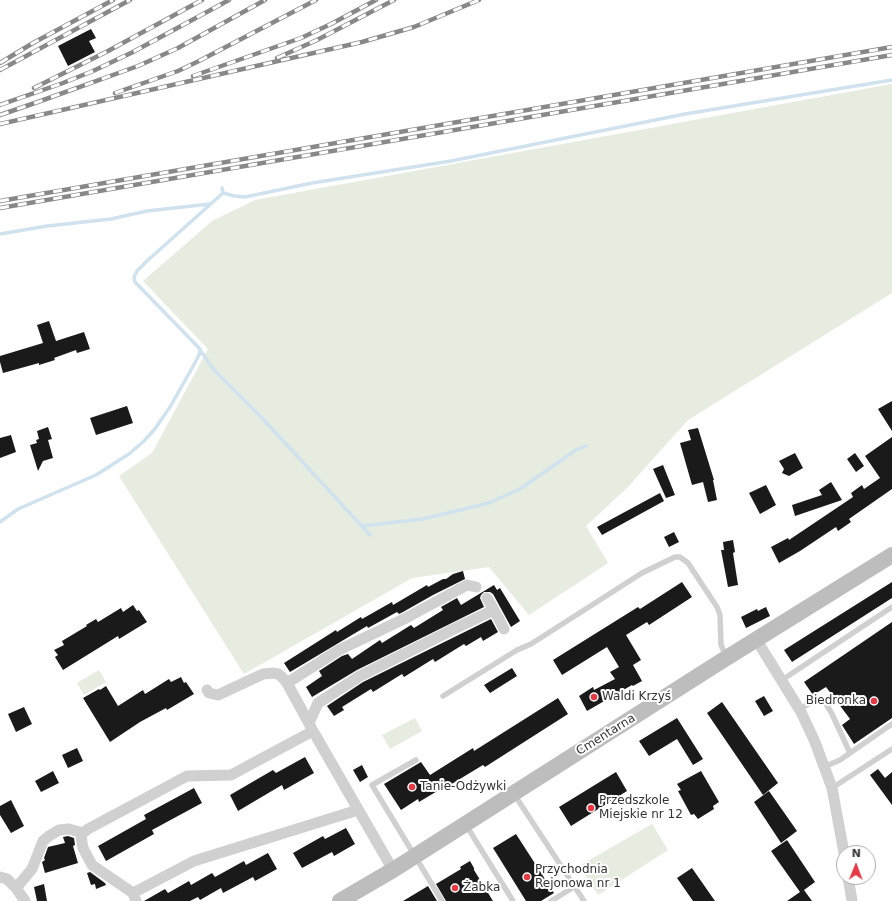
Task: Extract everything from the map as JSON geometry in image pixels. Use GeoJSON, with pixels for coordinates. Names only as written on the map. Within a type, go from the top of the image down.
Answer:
{"type":"FeatureCollection","features":[{"type":"Feature","properties":{"kind":"street","name":"Cmentarna"},"geometry":{"type":"LineString","coordinates":[[348,899],[756,639],[892,555]]}},
{"type":"Feature","properties":{"kind":"street"},"geometry":{"type":"LineString","coordinates":[[287,683],[339,650],[406,618],[467,585],[476,587]]}},
{"type":"Feature","properties":{"kind":"street"},"geometry":{"type":"LineString","coordinates":[[486,598],[504,629]]}},
{"type":"Feature","properties":{"kind":"street"},"geometry":{"type":"LineString","coordinates":[[358,810],[194,861],[135,897],[92,865],[83,848],[81,837],[88,828],[187,776],[231,775],[311,727],[318,703],[360,676],[494,610]]}},
{"type":"Feature","properties":{"kind":"street"},"geometry":{"type":"LineString","coordinates":[[756,639],[800,709],[815,742],[832,788],[843,845]]}},
{"type":"Feature","properties":{"kind":"street"},"geometry":{"type":"LineString","coordinates":[[207,690],[209,693],[223,694],[268,672],[278,674],[282,677],[287,683],[393,870]]}},
{"type":"Feature","properties":{"kind":"street"},"geometry":{"type":"LineString","coordinates":[[16,888],[32,869],[43,841],[49,836],[59,830],[69,829],[83,833]]}},
{"type":"Feature","properties":{"kind":"street"},"geometry":{"type":"LineString","coordinates":[[0,877],[7,879],[16,888],[25,901]]}},
{"type":"Feature","properties":{"kind":"street"},"geometry":{"type":"LineString","coordinates":[[849,885],[852,901]]}},
{"type":"Feature","properties":{"kind":"lane"},"geometry":{"type":"LineString","coordinates":[[443,696],[517,650],[531,644],[642,573],[680,556],[688,563],[717,607],[721,621],[721,645],[727,658]]}},
{"type":"Feature","properties":{"kind":"lane"},"geometry":{"type":"LineString","coordinates":[[782,680],[892,607]]}},
{"type":"Feature","properties":{"kind":"lane"},"geometry":{"type":"LineString","coordinates":[[800,709],[817,700],[825,702],[850,753]]}},
{"type":"Feature","properties":{"kind":"lane"},"geometry":{"type":"LineString","coordinates":[[824,768],[840,760],[892,724]]}},
{"type":"Feature","properties":{"kind":"lane"},"geometry":{"type":"LineString","coordinates":[[832,788],[892,749]]}},
{"type":"Feature","properties":{"kind":"lane"},"geometry":{"type":"LineString","coordinates":[[416,760],[372,785],[442,901]]}},
{"type":"Feature","properties":{"kind":"lane"},"geometry":{"type":"LineString","coordinates":[[514,793],[584,901]]}},
{"type":"Feature","properties":{"kind":"lane"},"geometry":{"type":"LineString","coordinates":[[466,824],[513,901]]}},
{"type":"Feature","properties":{"kind":"lane"},"geometry":{"type":"LineString","coordinates":[[551,901],[574,887]]}},
{"type":"Feature","properties":{"kind":"shaded area"},"geometry":{"type":"Polygon","coordinates":[[[892,84],[892,293],[688,420],[627,488],[586,526],[608,563],[529,615],[489,567],[412,578],[244,674],[119,476],[152,453],[208,349],[143,281],[212,221],[255,200],[892,84]]]}},
{"type":"Feature","properties":{"kind":"shaded area"},"geometry":{"type":"Polygon","coordinates":[[[99,670],[106,682],[84,695],[77,683],[99,670]]]}},
{"type":"Feature","properties":{"kind":"shaded area"},"geometry":{"type":"Polygon","coordinates":[[[415,718],[422,731],[390,749],[382,735],[415,718]]]}},
{"type":"Feature","properties":{"kind":"shaded area"},"geometry":{"type":"Polygon","coordinates":[[[652,824],[668,850],[598,895],[579,866],[652,824]]]}},
{"type":"Feature","properties":{"kind":"building"},"geometry":{"type":"Polygon","coordinates":[[[91,29],[96,38],[89,41],[95,52],[68,66],[58,46],[91,29]]]}},
{"type":"Feature","properties":{"kind":"building"},"geometry":{"type":"Polygon","coordinates":[[[49,321],[56,341],[84,332],[90,349],[77,353],[76,350],[54,358],[55,360],[3,373],[0,356],[43,343],[37,325],[49,321]]]}},
{"type":"Feature","properties":{"kind":"building"},"geometry":{"type":"Polygon","coordinates":[[[892,401],[892,431],[878,409],[892,401]]]}},
{"type":"Feature","properties":{"kind":"building"},"geometry":{"type":"Polygon","coordinates":[[[127,406],[133,423],[96,435],[90,418],[127,406]]]}},
{"type":"Feature","properties":{"kind":"building"},"geometry":{"type":"Polygon","coordinates":[[[48,427],[52,439],[48,440],[53,458],[43,461],[38,471],[30,445],[37,443],[36,440],[39,439],[37,431],[48,427]]]}},
{"type":"Feature","properties":{"kind":"building"},"geometry":{"type":"Polygon","coordinates":[[[698,428],[714,480],[717,500],[708,502],[703,482],[692,485],[680,443],[691,440],[688,430],[698,428]]]}},
{"type":"Feature","properties":{"kind":"building"},"geometry":{"type":"Polygon","coordinates":[[[11,435],[16,452],[0,458],[0,438],[11,435]]]}},
{"type":"Feature","properties":{"kind":"building"},"geometry":{"type":"Polygon","coordinates":[[[892,437],[892,489],[849,519],[851,522],[838,531],[836,527],[779,563],[771,547],[788,538],[789,540],[853,497],[851,493],[862,485],[864,489],[880,478],[865,456],[892,437]]]}},
{"type":"Feature","properties":{"kind":"building"},"geometry":{"type":"Polygon","coordinates":[[[795,453],[803,468],[789,476],[782,473],[784,469],[779,461],[795,453]]]}},
{"type":"Feature","properties":{"kind":"building"},"geometry":{"type":"Polygon","coordinates":[[[855,453],[864,466],[856,472],[847,459],[855,453]]]}},
{"type":"Feature","properties":{"kind":"building"},"geometry":{"type":"Polygon","coordinates":[[[663,465],[675,495],[666,498],[653,469],[663,465]]]}},
{"type":"Feature","properties":{"kind":"building"},"geometry":{"type":"Polygon","coordinates":[[[831,482],[842,500],[795,516],[792,505],[822,495],[819,490],[831,482]]]}},
{"type":"Feature","properties":{"kind":"building"},"geometry":{"type":"Polygon","coordinates":[[[766,485],[776,505],[760,514],[749,493],[766,485]]]}},
{"type":"Feature","properties":{"kind":"building"},"geometry":{"type":"Polygon","coordinates":[[[660,493],[664,501],[602,535],[597,527],[660,493]]]}},
{"type":"Feature","properties":{"kind":"building"},"geometry":{"type":"Polygon","coordinates":[[[674,532],[679,542],[669,547],[664,537],[674,532]]]}},
{"type":"Feature","properties":{"kind":"building"},"geometry":{"type":"Polygon","coordinates":[[[733,540],[735,552],[733,553],[738,585],[728,587],[721,550],[724,550],[723,542],[733,540]]]}},
{"type":"Feature","properties":{"kind":"building"},"geometry":{"type":"Polygon","coordinates":[[[463,571],[465,579],[399,614],[397,612],[368,628],[367,626],[290,672],[284,663],[336,630],[337,632],[361,617],[362,619],[392,602],[393,605],[427,585],[428,587],[443,579],[446,579],[453,574],[463,571]]]}},
{"type":"Feature","properties":{"kind":"building"},"geometry":{"type":"Polygon","coordinates":[[[682,582],[692,597],[649,625],[647,622],[626,635],[641,660],[633,665],[642,681],[633,686],[632,685],[587,711],[579,696],[593,687],[594,690],[615,679],[610,672],[619,667],[607,647],[562,675],[553,660],[638,607],[640,609],[682,582]]]}},
{"type":"Feature","properties":{"kind":"building"},"geometry":{"type":"Polygon","coordinates":[[[892,582],[892,598],[792,662],[784,650],[892,582]]]}},
{"type":"Feature","properties":{"kind":"building"},"geometry":{"type":"Polygon","coordinates":[[[494,585],[497,590],[500,588],[520,621],[511,627],[493,594],[490,592],[484,592],[480,598],[484,607],[357,670],[312,697],[306,687],[322,676],[319,671],[342,656],[348,654],[352,659],[380,640],[382,643],[411,625],[414,628],[443,610],[441,607],[457,598],[461,605],[494,585]]]}},
{"type":"Feature","properties":{"kind":"building"},"geometry":{"type":"Polygon","coordinates":[[[133,605],[137,611],[139,610],[147,622],[119,639],[118,636],[63,670],[55,657],[58,655],[54,650],[64,645],[62,641],[96,619],[98,622],[121,608],[123,612],[133,605]]]}},
{"type":"Feature","properties":{"kind":"building"},"geometry":{"type":"Polygon","coordinates":[[[766,607],[770,616],[746,628],[741,617],[757,609],[758,611],[766,607]]]}},
{"type":"Feature","properties":{"kind":"building"},"geometry":{"type":"Polygon","coordinates":[[[491,619],[498,632],[483,641],[481,637],[466,646],[464,644],[435,662],[433,659],[404,677],[402,674],[373,692],[371,689],[342,707],[344,710],[334,716],[327,706],[363,682],[491,619]]]}},
{"type":"Feature","properties":{"kind":"building"},"geometry":{"type":"Polygon","coordinates":[[[892,622],[892,718],[854,744],[842,725],[850,719],[826,687],[813,695],[804,682],[892,622]]]}},
{"type":"Feature","properties":{"kind":"building"},"geometry":{"type":"Polygon","coordinates":[[[512,668],[517,676],[490,693],[484,685],[512,668]]]}},
{"type":"Feature","properties":{"kind":"building"},"geometry":{"type":"Polygon","coordinates":[[[181,677],[184,683],[186,682],[194,694],[167,710],[166,708],[140,722],[110,742],[83,698],[106,686],[118,706],[143,690],[145,694],[169,679],[171,682],[181,677]]]}},
{"type":"Feature","properties":{"kind":"building"},"geometry":{"type":"Polygon","coordinates":[[[764,696],[773,711],[764,716],[755,701],[764,696]]]}},
{"type":"Feature","properties":{"kind":"building"},"geometry":{"type":"Polygon","coordinates":[[[558,698],[568,714],[485,767],[483,765],[419,802],[418,799],[401,810],[384,784],[421,762],[430,775],[473,748],[474,751],[558,698]]]}},
{"type":"Feature","properties":{"kind":"building"},"geometry":{"type":"Polygon","coordinates":[[[722,702],[778,783],[763,795],[707,713],[722,702]]]}},
{"type":"Feature","properties":{"kind":"building"},"geometry":{"type":"Polygon","coordinates":[[[24,707],[32,724],[16,732],[8,714],[24,707]]]}},
{"type":"Feature","properties":{"kind":"building"},"geometry":{"type":"Polygon","coordinates":[[[677,718],[703,759],[693,765],[677,739],[649,756],[639,741],[677,718]]]}},
{"type":"Feature","properties":{"kind":"building"},"geometry":{"type":"Polygon","coordinates":[[[77,748],[83,761],[68,768],[62,755],[77,748]]]}},
{"type":"Feature","properties":{"kind":"building"},"geometry":{"type":"Polygon","coordinates":[[[305,757],[314,773],[284,790],[282,785],[238,811],[230,795],[273,770],[276,773],[305,757]]]}},
{"type":"Feature","properties":{"kind":"building"},"geometry":{"type":"Polygon","coordinates":[[[362,765],[368,777],[360,782],[353,770],[362,765]]]}},
{"type":"Feature","properties":{"kind":"building"},"geometry":{"type":"Polygon","coordinates":[[[878,769],[885,778],[892,772],[892,805],[870,775],[878,769]]]}},
{"type":"Feature","properties":{"kind":"building"},"geometry":{"type":"Polygon","coordinates":[[[53,771],[59,783],[41,792],[35,781],[53,771]]]}},
{"type":"Feature","properties":{"kind":"building"},"geometry":{"type":"Polygon","coordinates":[[[701,771],[719,802],[713,806],[714,809],[698,819],[694,814],[691,815],[678,791],[681,790],[677,784],[701,771]]]}},
{"type":"Feature","properties":{"kind":"building"},"geometry":{"type":"Polygon","coordinates":[[[616,772],[627,791],[571,826],[559,807],[616,772]]]}},
{"type":"Feature","properties":{"kind":"building"},"geometry":{"type":"Polygon","coordinates":[[[194,788],[202,803],[152,830],[154,834],[106,861],[98,846],[146,819],[144,815],[194,788]]]}},
{"type":"Feature","properties":{"kind":"building"},"geometry":{"type":"Polygon","coordinates":[[[769,791],[797,831],[781,843],[754,802],[769,791]]]}},
{"type":"Feature","properties":{"kind":"building"},"geometry":{"type":"Polygon","coordinates":[[[11,800],[24,826],[11,833],[0,815],[0,806],[11,800]]]}},
{"type":"Feature","properties":{"kind":"building"},"geometry":{"type":"Polygon","coordinates":[[[346,828],[355,844],[334,856],[332,852],[302,868],[293,853],[323,836],[325,839],[346,828]]]}},
{"type":"Feature","properties":{"kind":"building","name":"Przychodnia Rejonowa nr 1"},"geometry":{"type":"Polygon","coordinates":[[[516,834],[554,893],[541,901],[526,901],[493,848],[516,834]]]}},
{"type":"Feature","properties":{"kind":"building"},"geometry":{"type":"Polygon","coordinates":[[[68,836],[74,838],[75,845],[73,846],[78,863],[45,873],[42,862],[45,860],[44,858],[48,847],[65,843],[63,837],[68,836]]]}},
{"type":"Feature","properties":{"kind":"building"},"geometry":{"type":"Polygon","coordinates":[[[787,840],[815,882],[804,890],[812,901],[787,901],[800,892],[771,851],[787,840]]]}},
{"type":"Feature","properties":{"kind":"building"},"geometry":{"type":"Polygon","coordinates":[[[268,853],[277,869],[255,881],[253,877],[223,893],[221,888],[200,900],[198,897],[190,901],[144,901],[165,889],[168,893],[189,881],[191,885],[212,873],[215,877],[244,861],[246,865],[268,853]]]}},
{"type":"Feature","properties":{"kind":"building"},"geometry":{"type":"Polygon","coordinates":[[[470,861],[493,901],[446,901],[436,884],[461,869],[460,867],[470,861]]]}},
{"type":"Feature","properties":{"kind":"building"},"geometry":{"type":"Polygon","coordinates":[[[692,868],[715,901],[693,901],[677,878],[692,868]]]}},
{"type":"Feature","properties":{"kind":"building"},"geometry":{"type":"Polygon","coordinates":[[[90,872],[106,885],[96,889],[95,884],[91,885],[87,873],[90,872]]]}},
{"type":"Feature","properties":{"kind":"building"},"geometry":{"type":"Polygon","coordinates":[[[44,884],[47,901],[37,901],[34,887],[44,884]]]}},
{"type":"Feature","properties":{"kind":"building"},"geometry":{"type":"Polygon","coordinates":[[[428,886],[437,901],[403,901],[428,886]]]}},
{"type":"Feature","properties":{"kind":"waterway"},"geometry":{"type":"LineString","coordinates":[[223,193],[245,197],[312,183],[451,161],[685,114],[892,80]]}},
{"type":"Feature","properties":{"kind":"waterway"},"geometry":{"type":"LineString","coordinates":[[0,522],[18,509],[96,475],[129,454],[154,430],[170,407],[196,361],[200,349],[135,282],[134,277],[137,271],[147,261],[223,193],[222,188]]}},
{"type":"Feature","properties":{"kind":"waterway"},"geometry":{"type":"LineString","coordinates":[[0,234],[47,226],[111,219],[147,211],[210,204]]}},
{"type":"Feature","properties":{"kind":"waterway"},"geometry":{"type":"LineString","coordinates":[[200,350],[214,370],[261,417],[370,535]]}},
{"type":"Feature","properties":{"kind":"waterway"},"geometry":{"type":"LineString","coordinates":[[362,526],[423,519],[489,503],[520,489],[576,450],[586,446]]}},
{"type":"Feature","properties":{"kind":"railway"},"geometry":{"type":"LineString","coordinates":[[0,63],[33,43],[113,0]]}},
{"type":"Feature","properties":{"kind":"railway"},"geometry":{"type":"LineString","coordinates":[[0,70],[130,0]]}},
{"type":"Feature","properties":{"kind":"railway"},"geometry":{"type":"LineString","coordinates":[[34,88],[108,51],[202,0]]}},
{"type":"Feature","properties":{"kind":"railway"},"geometry":{"type":"LineString","coordinates":[[0,105],[93,71],[133,52],[229,0]]}},
{"type":"Feature","properties":{"kind":"railway"},"geometry":{"type":"LineString","coordinates":[[0,115],[138,66],[178,48],[265,0]]}},
{"type":"Feature","properties":{"kind":"railway"},"geometry":{"type":"LineString","coordinates":[[115,93],[178,71],[316,0]]}},
{"type":"Feature","properties":{"kind":"railway"},"geometry":{"type":"LineString","coordinates":[[193,76],[301,38],[376,0]]}},
{"type":"Feature","properties":{"kind":"railway"},"geometry":{"type":"LineString","coordinates":[[277,58],[317,40],[394,0]]}},
{"type":"Feature","properties":{"kind":"railway"},"geometry":{"type":"LineString","coordinates":[[0,124],[362,42],[414,27],[479,0]]}},
{"type":"Feature","properties":{"kind":"railway"},"geometry":{"type":"LineString","coordinates":[[0,201],[892,47]]}},
{"type":"Feature","properties":{"kind":"railway"},"geometry":{"type":"LineString","coordinates":[[0,208],[892,55]]}},
{"type":"Feature","properties":{"kind":"place","name":"Waldi Krzyś"},"geometry":{"type":"Point","coordinates":[594,697]}},
{"type":"Feature","properties":{"kind":"place","name":"Biedronka"},"geometry":{"type":"Point","coordinates":[874,701]}},
{"type":"Feature","properties":{"kind":"place","name":"Tanie-Odżywki"},"geometry":{"type":"Point","coordinates":[412,787]}},
{"type":"Feature","properties":{"kind":"place","name":"Przedszkole Miejskie nr 12"},"geometry":{"type":"Point","coordinates":[591,808]}},
{"type":"Feature","properties":{"kind":"place","name":"Przychodnia Rejonowa nr 1"},"geometry":{"type":"Point","coordinates":[527,877]}},
{"type":"Feature","properties":{"kind":"place","name":"Żabka"},"geometry":{"type":"Point","coordinates":[455,888]}}]}
